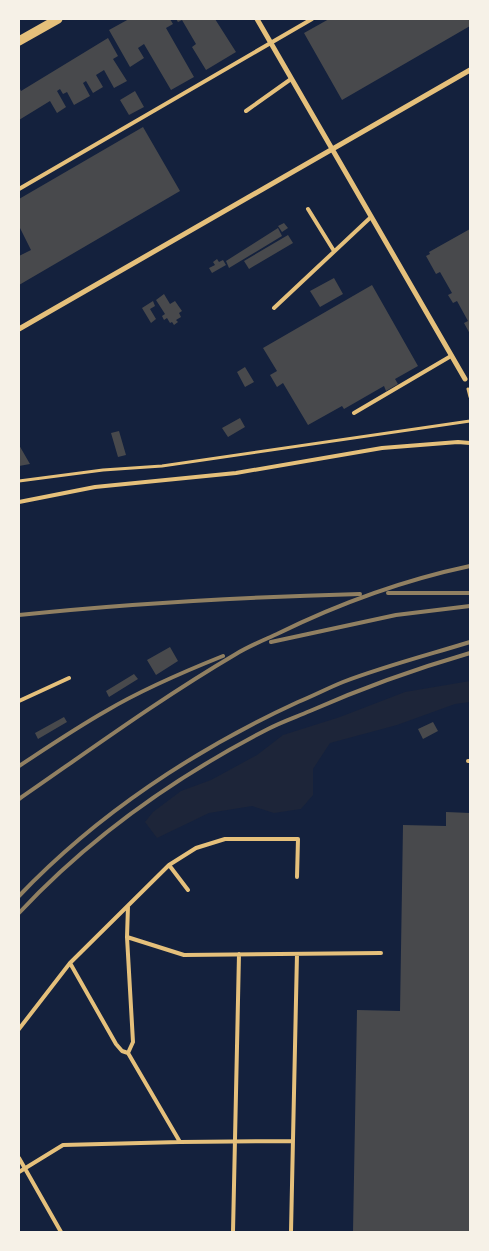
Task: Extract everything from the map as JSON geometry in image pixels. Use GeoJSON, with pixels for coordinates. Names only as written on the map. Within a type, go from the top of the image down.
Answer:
{"type":"FeatureCollection","features":[{"type":"Feature","properties":{"kind":"street"},"geometry":{"type":"LineString","coordinates":[[19,41],[58,19]]}},
{"type":"Feature","properties":{"kind":"street"},"geometry":{"type":"LineString","coordinates":[[257,19],[464,379]]}},
{"type":"Feature","properties":{"kind":"street"},"geometry":{"type":"LineString","coordinates":[[19,329],[470,70]]}},
{"type":"Feature","properties":{"kind":"lane"},"geometry":{"type":"LineString","coordinates":[[19,189],[312,19]]}},
{"type":"Feature","properties":{"kind":"lane"},"geometry":{"type":"LineString","coordinates":[[246,111],[291,79]]}},
{"type":"Feature","properties":{"kind":"lane"},"geometry":{"type":"LineString","coordinates":[[308,209],[334,251]]}},
{"type":"Feature","properties":{"kind":"lane"},"geometry":{"type":"LineString","coordinates":[[274,308],[371,217]]}},
{"type":"Feature","properties":{"kind":"lane"},"geometry":{"type":"LineString","coordinates":[[354,413],[451,356]]}},
{"type":"Feature","properties":{"kind":"lane"},"geometry":{"type":"LineString","coordinates":[[19,502],[95,487],[236,473],[382,448],[458,442],[470,443]]}},
{"type":"Feature","properties":{"kind":"lane"},"geometry":{"type":"LineString","coordinates":[[19,701],[69,678]]}},
{"type":"Feature","properties":{"kind":"lane"},"geometry":{"type":"LineString","coordinates":[[19,1029],[70,963],[169,865],[196,848],[224,839],[298,839],[297,877]]}},
{"type":"Feature","properties":{"kind":"lane"},"geometry":{"type":"LineString","coordinates":[[169,865],[188,890]]}},
{"type":"Feature","properties":{"kind":"lane"},"geometry":{"type":"LineString","coordinates":[[128,906],[127,937],[133,1042],[128,1054]]}},
{"type":"Feature","properties":{"kind":"lane"},"geometry":{"type":"LineString","coordinates":[[127,937],[184,955],[381,953]]}},
{"type":"Feature","properties":{"kind":"lane"},"geometry":{"type":"LineString","coordinates":[[233,1232],[239,954]]}},
{"type":"Feature","properties":{"kind":"lane"},"geometry":{"type":"LineString","coordinates":[[291,1232],[297,954]]}},
{"type":"Feature","properties":{"kind":"lane"},"geometry":{"type":"LineString","coordinates":[[70,963],[116,1044],[122,1051],[128,1054],[180,1142]]}},
{"type":"Feature","properties":{"kind":"lane"},"geometry":{"type":"LineString","coordinates":[[19,1172],[64,1145],[235,1140],[293,1141]]}},
{"type":"Feature","properties":{"kind":"lane"},"geometry":{"type":"LineString","coordinates":[[19,1158],[61,1232]]}},
{"type":"Feature","properties":{"kind":"path"},"geometry":{"type":"LineString","coordinates":[[19,481],[103,470],[162,466],[470,421]]}},
{"type":"Feature","properties":{"kind":"shaded area"},"geometry":{"type":"Polygon","coordinates":[[[470,681],[470,702],[455,704],[397,725],[330,743],[313,769],[313,795],[301,809],[274,813],[252,806],[209,813],[157,838],[145,822],[153,812],[181,791],[211,780],[257,755],[283,735],[340,717],[405,692],[470,681]]]}},
{"type":"Feature","properties":{"kind":"building"},"geometry":{"type":"Polygon","coordinates":[[[129,19],[170,19],[173,24],[166,28],[194,77],[171,90],[144,44],[138,48],[144,58],[130,67],[109,30],[129,19]]]}},
{"type":"Feature","properties":{"kind":"building"},"geometry":{"type":"Polygon","coordinates":[[[176,19],[215,19],[236,52],[206,70],[192,47],[196,44],[182,20],[178,22],[176,19]]]}},
{"type":"Feature","properties":{"kind":"building"},"geometry":{"type":"Polygon","coordinates":[[[329,19],[470,19],[470,26],[342,100],[304,33],[329,19]]]}},
{"type":"Feature","properties":{"kind":"building"},"geometry":{"type":"Polygon","coordinates":[[[108,38],[118,56],[113,59],[127,81],[114,88],[104,70],[96,75],[103,87],[93,93],[86,81],[83,83],[90,96],[74,105],[67,92],[63,94],[60,89],[57,91],[66,107],[57,113],[50,101],[19,120],[19,87],[21,91],[108,38]]]}},
{"type":"Feature","properties":{"kind":"building"},"geometry":{"type":"Polygon","coordinates":[[[135,91],[144,107],[129,115],[120,100],[135,91]]]}},
{"type":"Feature","properties":{"kind":"building"},"geometry":{"type":"Polygon","coordinates":[[[143,127],[180,191],[19,285],[19,256],[31,250],[19,226],[19,199],[143,127]]]}},
{"type":"Feature","properties":{"kind":"building"},"geometry":{"type":"Polygon","coordinates":[[[284,223],[288,228],[282,232],[278,226],[284,223]]]}},
{"type":"Feature","properties":{"kind":"building"},"geometry":{"type":"Polygon","coordinates":[[[278,228],[282,236],[229,268],[226,261],[278,228]]]}},
{"type":"Feature","properties":{"kind":"building"},"geometry":{"type":"Polygon","coordinates":[[[470,229],[470,334],[464,323],[468,321],[457,301],[453,303],[448,295],[452,293],[440,272],[436,274],[426,256],[430,254],[429,252],[470,229]]]}},
{"type":"Feature","properties":{"kind":"building"},"geometry":{"type":"Polygon","coordinates":[[[288,235],[293,243],[249,269],[244,261],[288,235]]]}},
{"type":"Feature","properties":{"kind":"building"},"geometry":{"type":"Polygon","coordinates":[[[217,259],[219,262],[223,260],[226,265],[212,273],[209,268],[215,265],[213,262],[217,259]]]}},
{"type":"Feature","properties":{"kind":"building"},"geometry":{"type":"Polygon","coordinates":[[[334,278],[343,294],[320,307],[310,291],[334,278]]]}},
{"type":"Feature","properties":{"kind":"building"},"geometry":{"type":"Polygon","coordinates":[[[372,285],[418,366],[395,379],[398,384],[386,391],[384,386],[344,409],[342,406],[308,425],[283,383],[277,387],[270,375],[277,371],[263,348],[372,285]]]}},
{"type":"Feature","properties":{"kind":"building"},"geometry":{"type":"Polygon","coordinates":[[[164,294],[170,304],[175,301],[182,311],[179,313],[181,317],[176,320],[178,322],[174,325],[167,318],[164,320],[162,316],[165,314],[156,300],[164,294]]]}},
{"type":"Feature","properties":{"kind":"building"},"geometry":{"type":"Polygon","coordinates":[[[153,301],[155,306],[150,309],[156,319],[151,323],[142,308],[153,301]]]}},
{"type":"Feature","properties":{"kind":"building"},"geometry":{"type":"Polygon","coordinates":[[[245,367],[254,382],[245,387],[237,372],[245,367]]]}},
{"type":"Feature","properties":{"kind":"building"},"geometry":{"type":"Polygon","coordinates":[[[240,418],[245,427],[228,437],[222,428],[240,418]]]}},
{"type":"Feature","properties":{"kind":"building"},"geometry":{"type":"Polygon","coordinates":[[[119,431],[126,455],[118,457],[111,433],[119,431]]]}},
{"type":"Feature","properties":{"kind":"building"},"geometry":{"type":"Polygon","coordinates":[[[19,445],[30,464],[19,466],[19,445]]]}},
{"type":"Feature","properties":{"kind":"building"},"geometry":{"type":"Polygon","coordinates":[[[170,647],[178,661],[156,675],[147,660],[170,647]]]}},
{"type":"Feature","properties":{"kind":"building"},"geometry":{"type":"Polygon","coordinates":[[[134,674],[138,679],[109,697],[106,691],[134,674]]]}},
{"type":"Feature","properties":{"kind":"building"},"geometry":{"type":"Polygon","coordinates":[[[64,717],[67,722],[38,739],[35,733],[64,717]]]}},
{"type":"Feature","properties":{"kind":"building"},"geometry":{"type":"Polygon","coordinates":[[[433,722],[438,731],[423,739],[418,729],[433,722]]]}},
{"type":"Feature","properties":{"kind":"building"},"geometry":{"type":"Polygon","coordinates":[[[446,812],[470,813],[470,1232],[353,1232],[357,1010],[400,1011],[403,825],[446,826],[446,812]]]}},
{"type":"Feature","properties":{"kind":"railway"},"geometry":{"type":"LineString","coordinates":[[19,799],[153,706],[246,648],[347,603],[421,578],[470,566]]}},
{"type":"Feature","properties":{"kind":"railway"},"geometry":{"type":"LineString","coordinates":[[388,593],[470,593]]}},
{"type":"Feature","properties":{"kind":"railway"},"geometry":{"type":"LineString","coordinates":[[19,615],[190,601],[360,594]]}},
{"type":"Feature","properties":{"kind":"railway"},"geometry":{"type":"LineString","coordinates":[[271,642],[396,615],[470,606]]}},
{"type":"Feature","properties":{"kind":"railway"},"geometry":{"type":"LineString","coordinates":[[19,896],[49,866],[115,811],[185,762],[222,741],[260,720],[343,682],[470,642]]}},
{"type":"Feature","properties":{"kind":"railway"},"geometry":{"type":"LineString","coordinates":[[19,913],[75,859],[136,810],[234,747],[278,724],[349,694],[409,672],[470,653]]}},
{"type":"Feature","properties":{"kind":"railway"},"geometry":{"type":"LineString","coordinates":[[19,766],[134,695],[223,656]]}}]}
